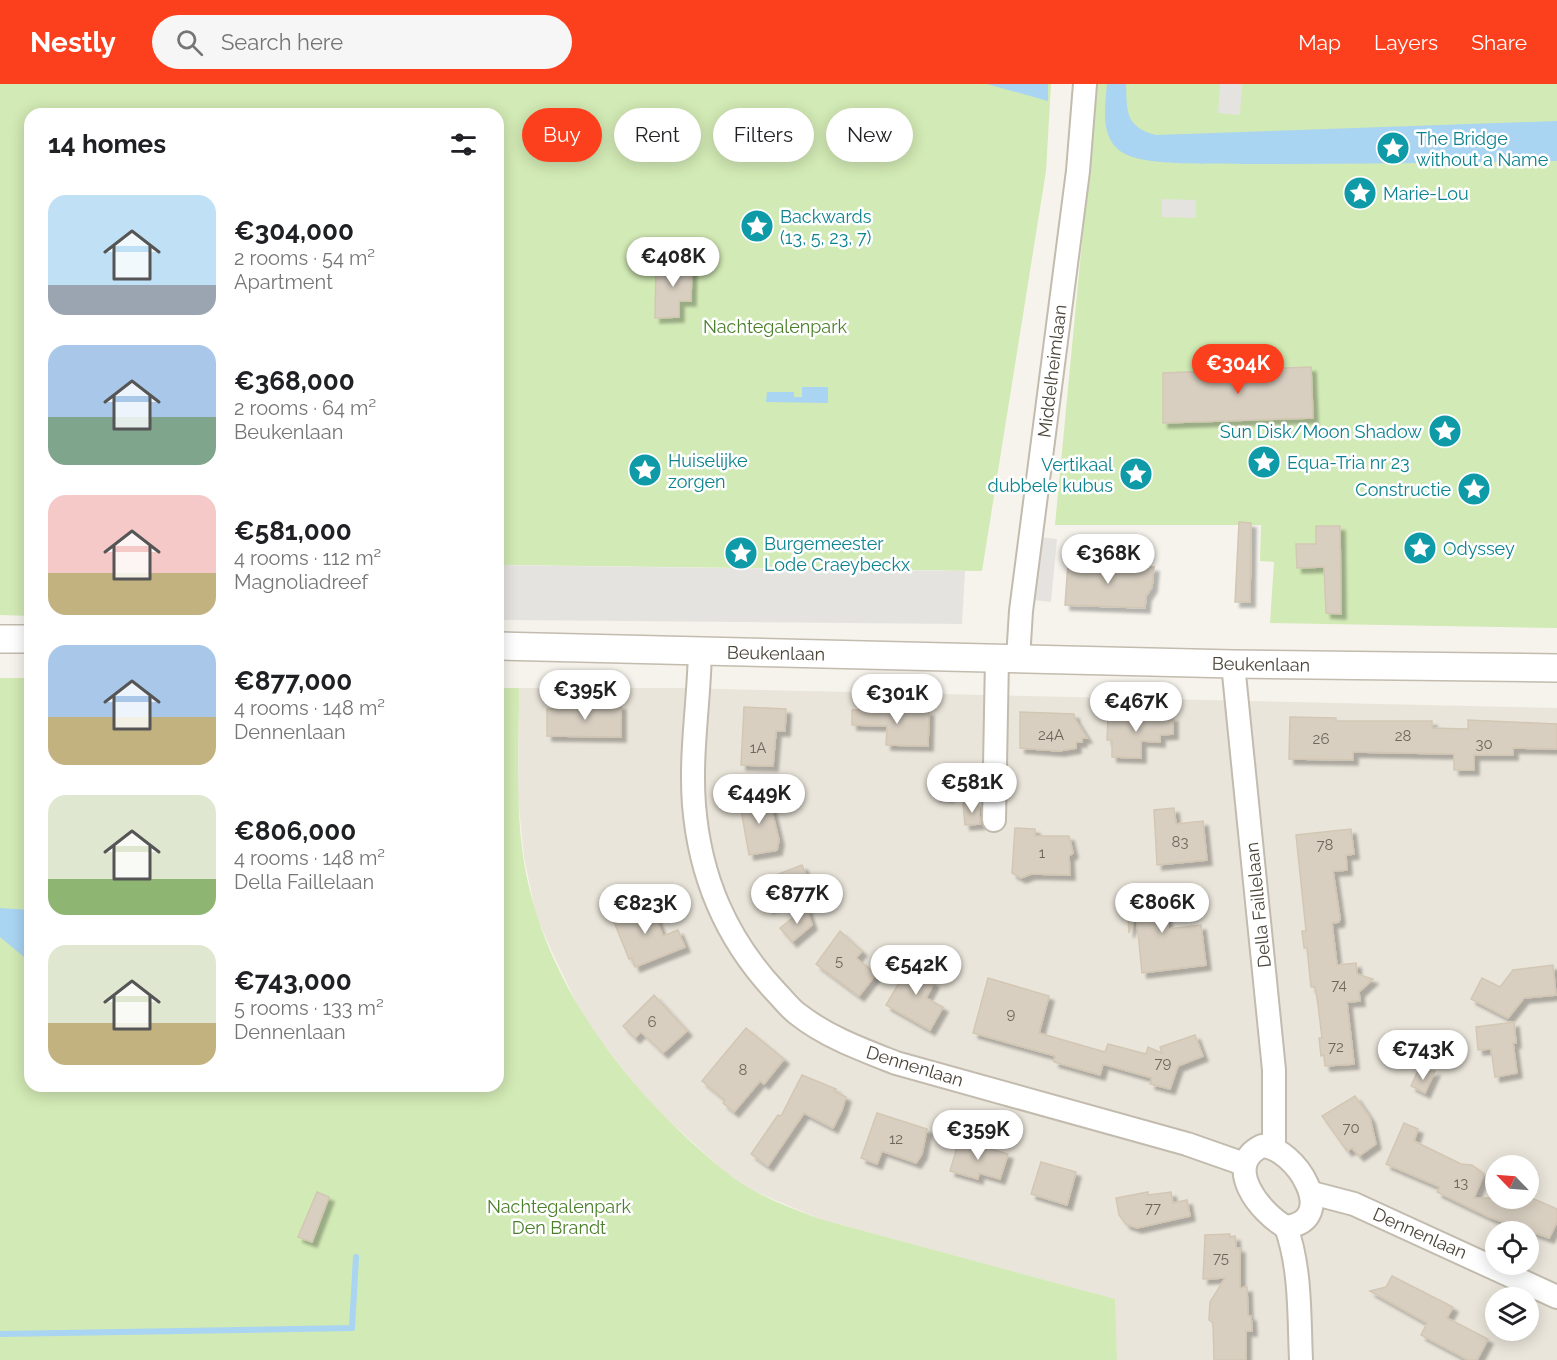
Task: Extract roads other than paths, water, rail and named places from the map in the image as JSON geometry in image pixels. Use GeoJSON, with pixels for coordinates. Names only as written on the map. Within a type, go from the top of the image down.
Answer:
{"type":"FeatureCollection","features":[{"type":"Feature","properties":{"kind":"street","name":"Middelheimlaan"},"geometry":{"type":"LineString","coordinates":[[994,820],[1008,658],[1021,611],[1078,171],[1085,84]]}},
{"type":"Feature","properties":{"kind":"street"},"geometry":{"type":"LineString","coordinates":[[0,639],[24,639]]}},
{"type":"Feature","properties":{"kind":"street","name":"Beukenlaan"},"geometry":{"type":"LineString","coordinates":[[504,646],[1008,658],[1234,674],[1557,668]]}},
{"type":"Feature","properties":{"kind":"street","name":"Dennenlaan"},"geometry":{"type":"LineString","coordinates":[[700,651],[694,771],[699,850],[714,896],[735,942],[762,977],[798,1015],[855,1047],[896,1063],[1187,1144],[1244,1164]]}},
{"type":"Feature","properties":{"kind":"street","name":"Della Faillelaan"},"geometry":{"type":"LineString","coordinates":[[1234,674],[1274,1070],[1274,1147]]}},
{"type":"Feature","properties":{"kind":"street"},"geometry":{"type":"LineString","coordinates":[[1286,1227],[1297,1224],[1305,1217],[1312,1202],[1312,1193],[1307,1182],[1274,1147],[1262,1146],[1257,1148],[1244,1164],[1248,1187],[1265,1209],[1286,1227],[1292,1244],[1297,1280],[1301,1360]]}},
{"type":"Feature","properties":{"kind":"street","name":"Dennenlaan"},"geometry":{"type":"LineString","coordinates":[[1312,1193],[1354,1204],[1557,1297]]}},
{"type":"Feature","properties":{"kind":"water"},"geometry":{"type":"Polygon","coordinates":[[[987,84],[1048,84],[1048,101],[987,84]]]}},
{"type":"Feature","properties":{"kind":"water"},"geometry":{"type":"Polygon","coordinates":[[[1107,84],[1126,84],[1128,110],[1133,123],[1138,128],[1156,135],[1557,121],[1557,161],[1242,164],[1182,163],[1135,158],[1117,148],[1107,132],[1105,103],[1107,84]]]}},
{"type":"Feature","properties":{"kind":"water"},"geometry":{"type":"Polygon","coordinates":[[[802,387],[828,387],[828,403],[766,402],[767,392],[794,392],[794,397],[802,397],[802,387]]]}},
{"type":"Feature","properties":{"kind":"water"},"geometry":{"type":"Polygon","coordinates":[[[0,908],[24,910],[24,957],[0,937],[0,908]]]}},
{"type":"Feature","properties":{"kind":"waterway"},"geometry":{"type":"LineString","coordinates":[[0,1334],[352,1328],[356,1257]]}},
{"type":"Feature","properties":{"kind":"place","name":"The Bridge without a Name"},"geometry":{"type":"Point","coordinates":[1393,148]}},
{"type":"Feature","properties":{"kind":"place","name":"Marie-Lou"},"geometry":{"type":"Point","coordinates":[1360,193]}},
{"type":"Feature","properties":{"kind":"place","name":"Backwards (13, 5, 23, 7)"},"geometry":{"type":"Point","coordinates":[757,226]}},
{"type":"Feature","properties":{"kind":"place","name":"Sun Disk/Moon Shadow"},"geometry":{"type":"Point","coordinates":[1445,431]}},
{"type":"Feature","properties":{"kind":"place","name":"Equa-Tria nr 23"},"geometry":{"type":"Point","coordinates":[1264,462]}},
{"type":"Feature","properties":{"kind":"place","name":"Huiselijke zorgen"},"geometry":{"type":"Point","coordinates":[645,470]}},
{"type":"Feature","properties":{"kind":"place","name":"Vertikaal dubbele kubus"},"geometry":{"type":"Point","coordinates":[1136,474]}},
{"type":"Feature","properties":{"kind":"place","name":"Constructie"},"geometry":{"type":"Point","coordinates":[1474,489]}},
{"type":"Feature","properties":{"kind":"place","name":"Odyssey"},"geometry":{"type":"Point","coordinates":[1420,548]}},
{"type":"Feature","properties":{"kind":"place","name":"Burgemeester Lode Craeybeckx"},"geometry":{"type":"Point","coordinates":[741,553]}},
{"type":"Feature","properties":{"kind":"park label","name":"Nachtegalenpark"},"geometry":{"type":"Point","coordinates":[775,326]}},
{"type":"Feature","properties":{"kind":"park label","name":"Nachtegalenpark Den Brandt"},"geometry":{"type":"Point","coordinates":[559,1216]}}]}
